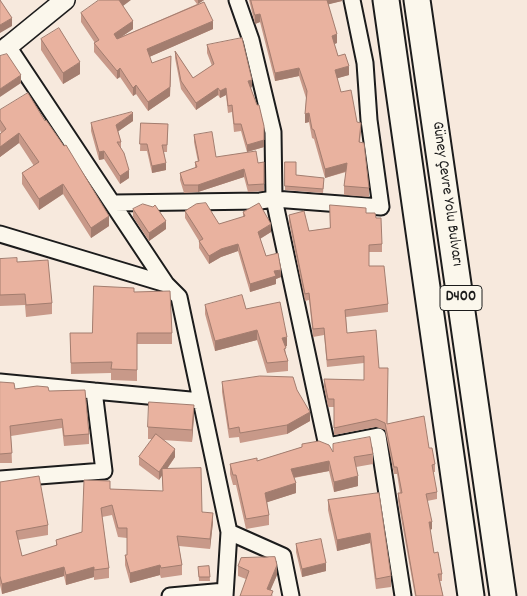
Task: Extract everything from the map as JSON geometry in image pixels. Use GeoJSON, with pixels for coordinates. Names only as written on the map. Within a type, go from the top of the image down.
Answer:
{"type":"FeatureCollection","features":[{"type":"Feature","properties":{"kind":"highway","name":"Güney Çevre Yolu Bulvarı"},"geometry":{"type":"LineString","coordinates":[[386,0],[471,596]]}},
{"type":"Feature","properties":{"kind":"highway","name":"Güney Çevre Yolu Bulvarı"},"geometry":{"type":"LineString","coordinates":[[417,0],[503,596]]}},
{"type":"Feature","properties":{"kind":"street"},"geometry":{"type":"LineString","coordinates":[[65,0],[4,49],[114,203],[166,284],[179,298],[229,532],[225,594],[170,596]]}},
{"type":"Feature","properties":{"kind":"street"},"geometry":{"type":"LineString","coordinates":[[237,0],[251,40],[274,132],[274,199],[327,446],[378,436],[403,596]]}},
{"type":"Feature","properties":{"kind":"street"},"geometry":{"type":"LineString","coordinates":[[114,203],[260,201],[274,199],[381,207],[369,120],[365,63],[352,0]]}},
{"type":"Feature","properties":{"kind":"street"},"geometry":{"type":"LineString","coordinates":[[0,234],[166,284]]}},
{"type":"Feature","properties":{"kind":"street"},"geometry":{"type":"LineString","coordinates":[[0,382],[201,401]]}},
{"type":"Feature","properties":{"kind":"street"},"geometry":{"type":"LineString","coordinates":[[0,479],[104,471],[94,391]]}},
{"type":"Feature","properties":{"kind":"street"},"geometry":{"type":"LineString","coordinates":[[229,532],[283,556],[291,596]]}},
{"type":"Feature","properties":{"kind":"building"},"geometry":{"type":"Polygon","coordinates":[[[0,0],[12,18],[0,25],[0,0]]]}},
{"type":"Feature","properties":{"kind":"building"},"geometry":{"type":"Polygon","coordinates":[[[99,0],[119,0],[133,21],[114,34],[117,39],[204,2],[213,21],[147,49],[152,63],[171,56],[170,87],[148,102],[136,85],[133,88],[120,68],[117,71],[94,43],[99,40],[81,13],[99,0]]]}},
{"type":"Feature","properties":{"kind":"building"},"geometry":{"type":"Polygon","coordinates":[[[251,0],[327,0],[337,34],[332,36],[338,56],[345,54],[349,66],[335,70],[341,92],[351,90],[357,122],[361,123],[359,142],[364,143],[369,188],[344,186],[347,163],[325,169],[314,130],[312,129],[309,113],[305,114],[307,91],[299,68],[275,73],[260,14],[255,15],[251,0]]]}},
{"type":"Feature","properties":{"kind":"building"},"geometry":{"type":"Polygon","coordinates":[[[59,28],[80,62],[63,73],[41,39],[59,28]]]}},
{"type":"Feature","properties":{"kind":"building"},"geometry":{"type":"Polygon","coordinates":[[[242,38],[252,80],[248,81],[257,105],[259,105],[264,126],[264,140],[247,145],[241,124],[234,124],[232,105],[228,106],[226,88],[220,91],[218,88],[196,103],[181,81],[175,51],[193,78],[214,64],[207,45],[242,38]]]}},
{"type":"Feature","properties":{"kind":"building"},"geometry":{"type":"Polygon","coordinates":[[[7,54],[21,75],[0,89],[0,56],[7,54]]]}},
{"type":"Feature","properties":{"kind":"building"},"geometry":{"type":"Polygon","coordinates":[[[28,93],[45,121],[64,146],[66,145],[109,216],[91,228],[63,184],[39,199],[22,173],[39,162],[19,133],[0,147],[0,134],[6,129],[0,120],[0,110],[28,93]]]}},
{"type":"Feature","properties":{"kind":"building"},"geometry":{"type":"Polygon","coordinates":[[[132,112],[116,125],[121,142],[117,142],[124,153],[129,170],[120,176],[104,151],[99,152],[91,123],[132,112]]]}},
{"type":"Feature","properties":{"kind":"building"},"geometry":{"type":"Polygon","coordinates":[[[141,123],[168,124],[167,145],[162,145],[166,163],[152,166],[147,144],[140,144],[141,123]]]}},
{"type":"Feature","properties":{"kind":"building"},"geometry":{"type":"Polygon","coordinates":[[[212,132],[216,157],[256,151],[258,163],[264,162],[264,184],[248,185],[244,169],[198,185],[184,185],[180,173],[197,167],[195,162],[199,161],[194,135],[212,132]]]}},
{"type":"Feature","properties":{"kind":"building"},"geometry":{"type":"Polygon","coordinates":[[[285,162],[296,162],[296,175],[324,178],[323,189],[285,186],[285,162]]]}},
{"type":"Feature","properties":{"kind":"building"},"geometry":{"type":"Polygon","coordinates":[[[206,203],[219,224],[245,216],[243,212],[259,203],[271,224],[258,232],[266,256],[278,253],[281,270],[274,271],[276,276],[250,284],[238,244],[221,249],[209,256],[199,241],[203,239],[185,211],[196,204],[206,203]]]}},
{"type":"Feature","properties":{"kind":"building"},"geometry":{"type":"Polygon","coordinates":[[[143,204],[153,207],[155,205],[166,221],[149,233],[133,209],[143,204]]]}},
{"type":"Feature","properties":{"kind":"building"},"geometry":{"type":"Polygon","coordinates":[[[330,205],[366,208],[366,213],[375,213],[376,218],[381,218],[382,244],[369,245],[369,266],[384,266],[388,304],[345,310],[347,333],[376,330],[379,368],[388,368],[387,424],[424,416],[429,448],[432,448],[435,464],[432,465],[437,492],[426,494],[432,522],[429,522],[434,553],[438,552],[442,574],[438,574],[443,596],[416,596],[398,493],[402,493],[397,467],[394,467],[385,423],[376,419],[334,428],[334,399],[328,399],[324,379],[364,380],[364,356],[327,360],[324,328],[313,329],[309,293],[305,294],[289,215],[304,211],[309,231],[330,228],[330,205]]]}},
{"type":"Feature","properties":{"kind":"building"},"geometry":{"type":"Polygon","coordinates":[[[17,258],[17,262],[48,260],[52,303],[26,305],[25,294],[0,295],[0,259],[17,258]]]}},
{"type":"Feature","properties":{"kind":"building"},"geometry":{"type":"Polygon","coordinates":[[[94,286],[134,288],[134,292],[170,291],[172,333],[137,333],[137,370],[111,369],[112,362],[71,363],[70,333],[92,333],[94,286]]]}},
{"type":"Feature","properties":{"kind":"building"},"geometry":{"type":"Polygon","coordinates":[[[242,295],[246,309],[280,302],[287,337],[282,338],[288,361],[267,363],[257,330],[215,341],[205,305],[242,295]]]}},
{"type":"Feature","properties":{"kind":"building"},"geometry":{"type":"Polygon","coordinates":[[[260,376],[293,377],[297,390],[310,412],[287,425],[240,433],[239,427],[229,429],[222,382],[260,376]]]}},
{"type":"Feature","properties":{"kind":"building"},"geometry":{"type":"Polygon","coordinates":[[[0,382],[14,383],[15,389],[37,386],[48,387],[49,391],[85,390],[89,434],[64,436],[62,419],[10,426],[12,453],[0,454],[0,382]]]}},
{"type":"Feature","properties":{"kind":"building"},"geometry":{"type":"Polygon","coordinates":[[[149,402],[194,405],[192,430],[148,427],[149,402]]]}},
{"type":"Feature","properties":{"kind":"building"},"geometry":{"type":"Polygon","coordinates":[[[156,434],[175,449],[159,472],[139,457],[156,434]]]}},
{"type":"Feature","properties":{"kind":"building"},"geometry":{"type":"Polygon","coordinates":[[[370,437],[373,454],[354,457],[358,476],[334,482],[329,461],[291,469],[296,483],[265,493],[269,515],[246,519],[236,475],[233,475],[230,464],[257,458],[257,461],[302,447],[302,444],[319,441],[329,445],[333,452],[333,444],[370,437]]]}},
{"type":"Feature","properties":{"kind":"building"},"geometry":{"type":"Polygon","coordinates":[[[201,468],[202,512],[213,513],[210,539],[177,536],[182,565],[161,568],[160,565],[130,573],[125,555],[127,555],[127,528],[118,528],[112,505],[101,508],[109,568],[94,570],[94,567],[66,575],[64,567],[2,584],[0,576],[0,482],[39,476],[48,525],[16,531],[22,556],[57,545],[56,540],[82,532],[84,480],[110,481],[110,489],[163,491],[162,469],[201,468]]]}},
{"type":"Feature","properties":{"kind":"building"},"geometry":{"type":"Polygon","coordinates":[[[379,493],[391,576],[376,579],[370,533],[337,540],[328,500],[379,493]]]}},
{"type":"Feature","properties":{"kind":"building"},"geometry":{"type":"Polygon","coordinates":[[[321,539],[326,563],[302,569],[296,544],[321,539]]]}},
{"type":"Feature","properties":{"kind":"building"},"geometry":{"type":"Polygon","coordinates":[[[275,557],[277,565],[267,589],[273,591],[271,596],[240,596],[249,571],[238,566],[241,558],[275,557]]]}},
{"type":"Feature","properties":{"kind":"building"},"geometry":{"type":"Polygon","coordinates":[[[209,566],[210,577],[199,577],[198,567],[209,566]]]}}]}
